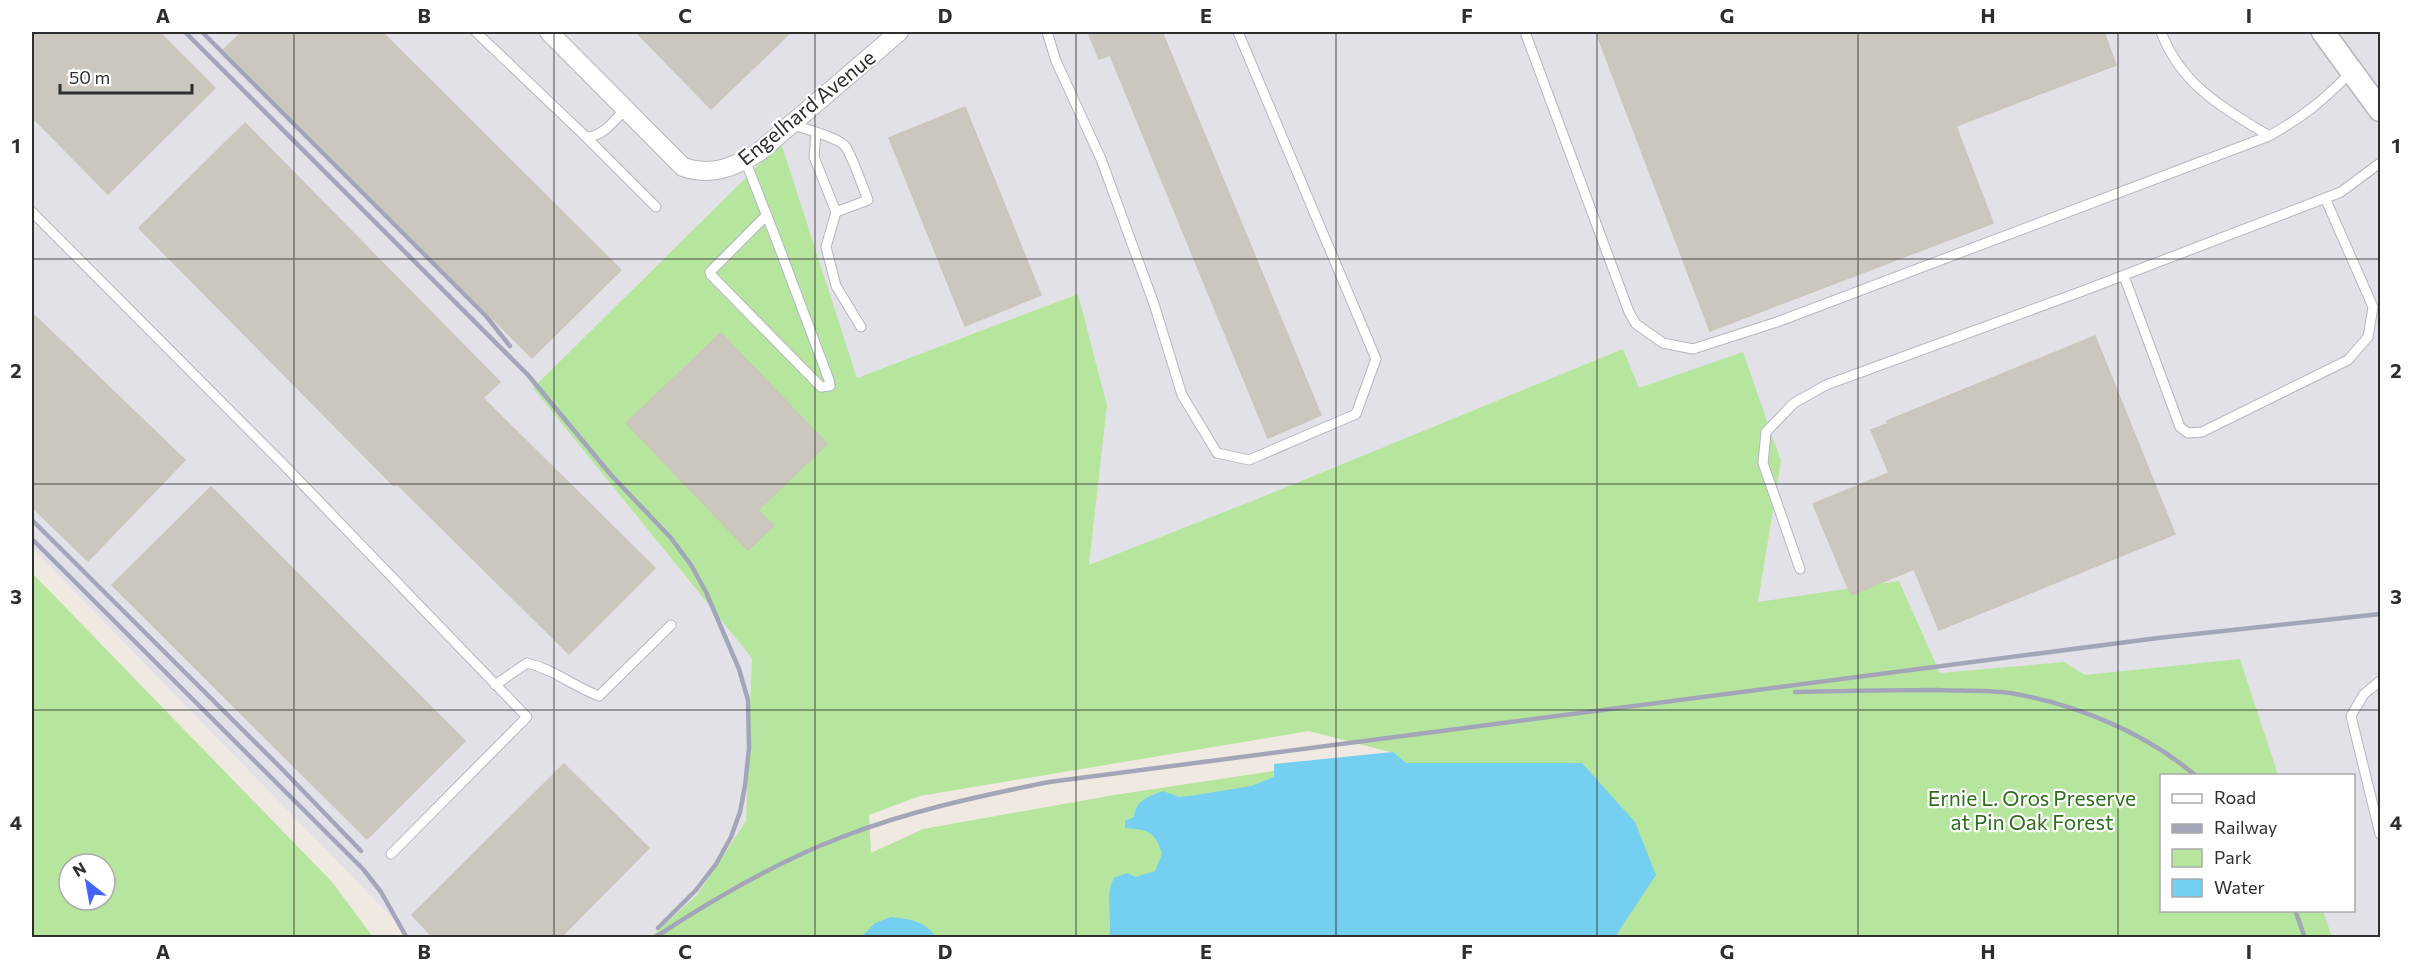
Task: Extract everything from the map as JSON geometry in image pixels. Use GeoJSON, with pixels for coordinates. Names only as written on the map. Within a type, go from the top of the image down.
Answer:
{"type":"FeatureCollection","features":[{"type":"Feature","properties":{"kind":"street","name":"Engelhard Avenue"},"geometry":{"type":"LineString","coordinates":[[557,37],[683,167],[696,171],[714,171],[733,167],[759,152],[899,32]]}},
{"type":"Feature","properties":{"kind":"street"},"geometry":{"type":"LineString","coordinates":[[2323,32],[2380,110]]}},
{"type":"Feature","properties":{"kind":"lane"},"geometry":{"type":"LineString","coordinates":[[476,32],[586,136],[656,207]]}},
{"type":"Feature","properties":{"kind":"lane"},"geometry":{"type":"LineString","coordinates":[[1047,32],[1056,61],[1101,159],[1154,304],[1182,395],[1217,453],[1249,460],[1356,414],[1376,359],[1238,32]]}},
{"type":"Feature","properties":{"kind":"lane"},"geometry":{"type":"LineString","coordinates":[[1525,32],[1629,312],[1636,324],[1663,343],[1693,349],[1777,322],[2269,136],[2322,102],[2352,72]]}},
{"type":"Feature","properties":{"kind":"lane"},"geometry":{"type":"LineString","coordinates":[[2161,32],[2175,60],[2193,84],[2216,103],[2269,136]]}},
{"type":"Feature","properties":{"kind":"lane"},"geometry":{"type":"LineString","coordinates":[[586,136],[591,137],[607,129],[625,109]]}},
{"type":"Feature","properties":{"kind":"lane"},"geometry":{"type":"LineString","coordinates":[[791,124],[845,147],[868,200],[836,212]]}},
{"type":"Feature","properties":{"kind":"lane"},"geometry":{"type":"LineString","coordinates":[[816,133],[814,157],[836,212],[826,246],[836,286],[861,327]]}},
{"type":"Feature","properties":{"kind":"lane"},"geometry":{"type":"LineString","coordinates":[[745,160],[767,216],[829,380],[830,386],[826,388],[821,387],[711,275],[710,272],[767,216]]}},
{"type":"Feature","properties":{"kind":"lane"},"geometry":{"type":"LineString","coordinates":[[1800,569],[1762,463],[1766,432],[1794,403],[1826,385],[2124,276],[2341,192],[2380,164]]}},
{"type":"Feature","properties":{"kind":"lane"},"geometry":{"type":"LineString","coordinates":[[2124,276],[2180,427],[2188,433],[2202,432],[2348,360],[2368,337],[2373,307],[2325,198]]}},
{"type":"Feature","properties":{"kind":"lane"},"geometry":{"type":"LineString","coordinates":[[32,212],[283,464],[527,717],[391,854]]}},
{"type":"Feature","properties":{"kind":"lane"},"geometry":{"type":"LineString","coordinates":[[495,685],[527,663],[544,667],[576,687],[599,696],[671,625]]}},
{"type":"Feature","properties":{"kind":"lane"},"geometry":{"type":"LineString","coordinates":[[2380,681],[2364,694],[2351,716],[2380,834]]}},
{"type":"Feature","properties":{"kind":"shaded area"},"geometry":{"type":"Polygon","coordinates":[[[32,32],[2380,32],[2380,937],[2327,937],[2317,912],[2355,912],[2355,774],[2237,774],[2064,662],[1940,673],[1899,581],[1758,603],[1781,461],[1638,388],[1623,349],[1089,565],[1107,405],[1078,294],[857,378],[780,144],[533,388],[752,657],[746,821],[697,895],[651,937],[411,937],[32,548],[32,32]]]}},
{"type":"Feature","properties":{"kind":"green space","name":"Ernie L. Oros Preserve at Pin Oak Forest"},"geometry":{"type":"Polygon","coordinates":[[[781,143],[857,378],[1078,294],[1107,405],[1089,565],[1623,349],[1639,388],[1743,352],[1781,461],[1758,602],[1899,581],[1940,673],[2064,662],[2085,675],[2240,659],[2278,774],[2160,774],[2160,912],[2323,912],[2332,937],[651,937],[697,895],[746,821],[752,658],[533,388],[781,143]],[[1309,731],[920,796],[869,815],[871,853],[923,829],[1114,795],[1394,753],[1309,731]]]}},
{"type":"Feature","properties":{"kind":"green space"},"geometry":{"type":"Polygon","coordinates":[[[34,575],[333,883],[373,937],[32,937],[32,577],[34,575]]]}},
{"type":"Feature","properties":{"kind":"water"},"geometry":{"type":"Polygon","coordinates":[[[1393,752],[1406,763],[1582,763],[1635,822],[1656,875],[1615,937],[1109,937],[1109,899],[1114,878],[1127,873],[1136,877],[1155,871],[1162,854],[1156,840],[1149,833],[1125,828],[1125,821],[1134,817],[1137,807],[1143,800],[1163,791],[1179,797],[1251,786],[1274,777],[1274,764],[1393,752]]]}},
{"type":"Feature","properties":{"kind":"water"},"geometry":{"type":"Polygon","coordinates":[[[891,917],[922,924],[936,937],[861,937],[875,923],[891,917]]]}},
{"type":"Feature","properties":{"kind":"building"},"geometry":{"type":"Polygon","coordinates":[[[32,32],[159,32],[215,88],[108,194],[32,117],[32,32]]]}},
{"type":"Feature","properties":{"kind":"building"},"geometry":{"type":"Polygon","coordinates":[[[242,32],[382,32],[621,270],[532,358],[224,49],[242,32]]]}},
{"type":"Feature","properties":{"kind":"building"},"geometry":{"type":"Polygon","coordinates":[[[636,32],[791,32],[711,109],[636,32]]]}},
{"type":"Feature","properties":{"kind":"building"},"geometry":{"type":"Polygon","coordinates":[[[1088,32],[1162,32],[1321,415],[1268,438],[1110,55],[1099,59],[1088,32]]]}},
{"type":"Feature","properties":{"kind":"building"},"geometry":{"type":"Polygon","coordinates":[[[1596,32],[2104,32],[2116,65],[1956,126],[1993,223],[1710,331],[1596,32]]]}},
{"type":"Feature","properties":{"kind":"building"},"geometry":{"type":"Polygon","coordinates":[[[965,107],[1041,295],[965,326],[889,138],[965,107]]]}},
{"type":"Feature","properties":{"kind":"building"},"geometry":{"type":"Polygon","coordinates":[[[245,123],[500,382],[483,398],[655,568],[569,654],[397,484],[394,486],[139,228],[245,123]]]}},
{"type":"Feature","properties":{"kind":"building"},"geometry":{"type":"Polygon","coordinates":[[[32,313],[185,460],[88,561],[32,507],[32,313]]]}},
{"type":"Feature","properties":{"kind":"building"},"geometry":{"type":"Polygon","coordinates":[[[721,333],[827,444],[758,510],[774,526],[748,550],[626,423],[721,333]]]}},
{"type":"Feature","properties":{"kind":"building"},"geometry":{"type":"Polygon","coordinates":[[[2095,336],[2175,534],[1939,630],[1914,569],[1851,595],[1813,504],[1889,473],[1871,430],[1887,424],[1887,421],[2095,336]]]}},
{"type":"Feature","properties":{"kind":"building"},"geometry":{"type":"Polygon","coordinates":[[[211,487],[465,741],[367,839],[112,585],[211,487]]]}},
{"type":"Feature","properties":{"kind":"building"},"geometry":{"type":"Polygon","coordinates":[[[564,764],[649,848],[560,938],[434,938],[412,915],[564,764]]]}},
{"type":"Feature","properties":{"kind":"railway"},"geometry":{"type":"LineString","coordinates":[[185,32],[528,375],[611,475],[671,538],[691,565],[706,592],[739,669],[748,700],[749,748],[745,786],[740,812],[731,837],[716,864],[696,890],[658,928]]}},
{"type":"Feature","properties":{"kind":"railway"},"geometry":{"type":"LineString","coordinates":[[202,32],[486,316],[510,346]]}},
{"type":"Feature","properties":{"kind":"railway"},"geometry":{"type":"LineString","coordinates":[[32,520],[361,851]]}},
{"type":"Feature","properties":{"kind":"railway"},"geometry":{"type":"LineString","coordinates":[[32,539],[363,869],[381,892],[407,938]]}},
{"type":"Feature","properties":{"kind":"railway"},"geometry":{"type":"LineString","coordinates":[[654,938],[745,882],[842,837],[918,812],[1049,782],[2158,638],[2380,614]]}},
{"type":"Feature","properties":{"kind":"railway"},"geometry":{"type":"LineString","coordinates":[[1795,692],[1992,691],[2035,698],[2084,712],[2132,733],[2155,746],[2194,774]]}},
{"type":"Feature","properties":{"kind":"railway"},"geometry":{"type":"LineString","coordinates":[[2296,912],[2305,938]]}}]}
